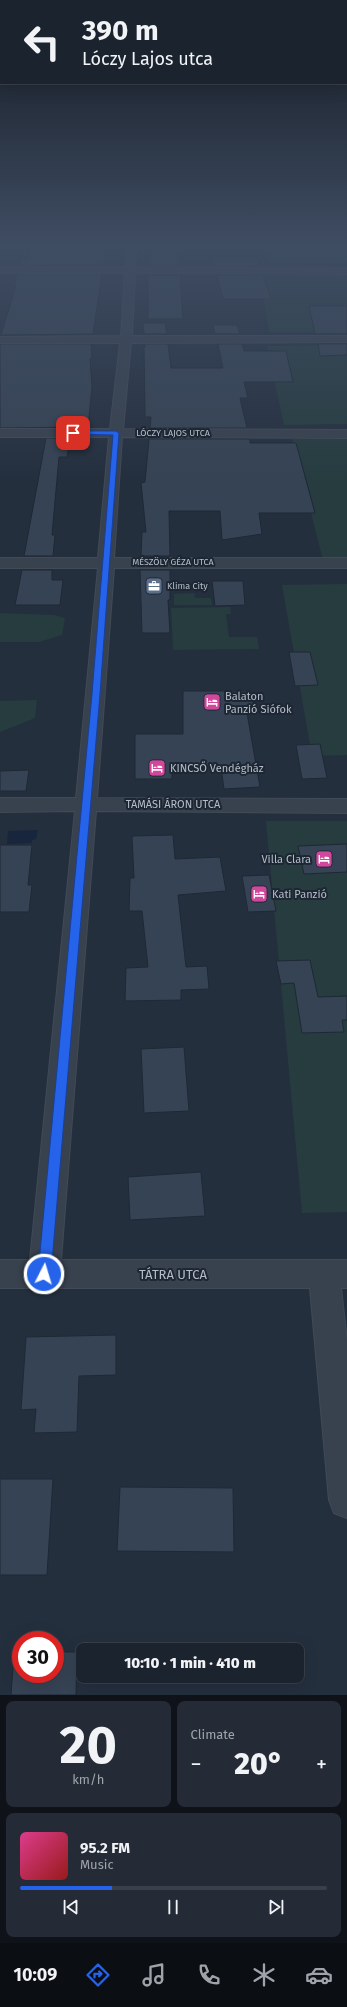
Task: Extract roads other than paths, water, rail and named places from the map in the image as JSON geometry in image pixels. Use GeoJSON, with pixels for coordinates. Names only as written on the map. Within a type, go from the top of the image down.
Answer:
{"type":"FeatureCollection","features":[{"type":"Feature","properties":{"kind":"street"},"geometry":{"type":"LineString","coordinates":[[44,1274],[87,804],[116,433],[127,323]]}},
{"type":"Feature","properties":{"kind":"street"},"geometry":{"type":"LineString","coordinates":[[0,340],[347,339]]}},
{"type":"Feature","properties":{"kind":"street","name":"LÓCZY LAJOS UTCA"},"geometry":{"type":"LineString","coordinates":[[0,433],[347,434]]}},
{"type":"Feature","properties":{"kind":"street","name":"MÉSZÖLY GÉZA UTCA"},"geometry":{"type":"LineString","coordinates":[[0,563],[347,562]]}},
{"type":"Feature","properties":{"kind":"street","name":"TAMÁSI ÁRON UTCA"},"geometry":{"type":"LineString","coordinates":[[0,805],[87,804],[347,806]]}},
{"type":"Feature","properties":{"kind":"street","name":"TÁTRA UTCA"},"geometry":{"type":"LineString","coordinates":[[0,1274],[336,1274]]}},
{"type":"Feature","properties":{"kind":"street"},"geometry":{"type":"LineString","coordinates":[[336,1274],[347,1500]]}},
{"type":"Feature","properties":{"kind":"water"},"geometry":{"type":"Polygon","coordinates":[[[38,830],[36,839],[32,840],[32,843],[7,844],[8,831],[38,830]]]}},
{"type":"Feature","properties":{"kind":"place","name":"Klima City"},"geometry":{"type":"Point","coordinates":[154,586]}},
{"type":"Feature","properties":{"kind":"place","name":"Balaton Panzió Siófok"},"geometry":{"type":"Point","coordinates":[212,702]}},
{"type":"Feature","properties":{"kind":"place","name":"KINCSŐ Vendégház"},"geometry":{"type":"Point","coordinates":[157,768]}},
{"type":"Feature","properties":{"kind":"place","name":"Villa Clara"},"geometry":{"type":"Point","coordinates":[324,859]}},
{"type":"Feature","properties":{"kind":"place","name":"Kati Panzió"},"geometry":{"type":"Point","coordinates":[259,894]}}]}
